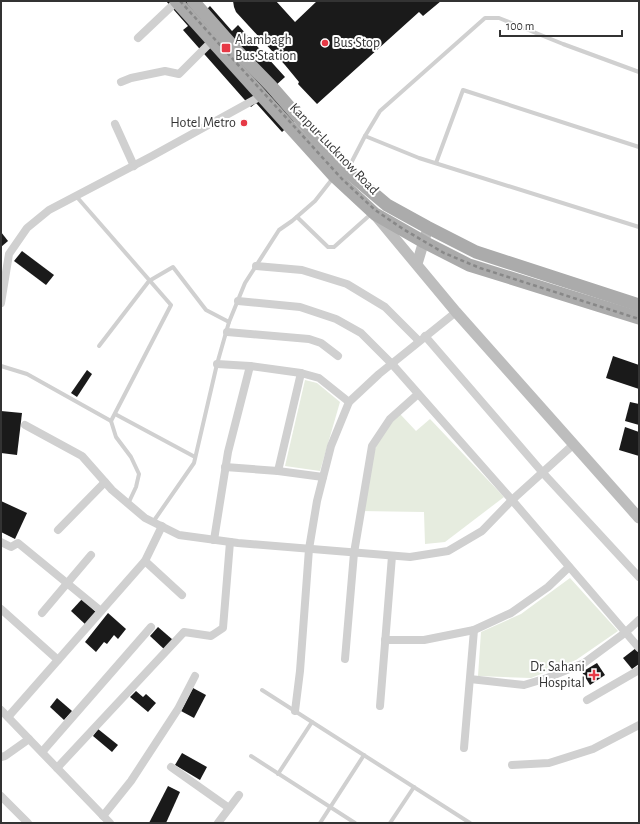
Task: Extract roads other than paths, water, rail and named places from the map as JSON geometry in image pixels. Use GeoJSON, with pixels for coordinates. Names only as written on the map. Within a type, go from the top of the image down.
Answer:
{"type":"FeatureCollection","features":[{"type":"Feature","properties":{"kind":"main road","name":"Kanpur-Lucknow Road"},"geometry":{"type":"LineString","coordinates":[[176,1],[334,176],[374,213],[424,242],[469,265],[639,318]]}},
{"type":"Feature","properties":{"kind":"main road","name":"Kanpur-Lucknow Road"},"geometry":{"type":"LineString","coordinates":[[193,1],[238,52],[271,86],[341,166],[386,205],[476,252],[639,305]]}},
{"type":"Feature","properties":{"kind":"main road"},"geometry":{"type":"LineString","coordinates":[[374,213],[456,312],[639,518]]}},
{"type":"Feature","properties":{"kind":"main road"},"geometry":{"type":"LineString","coordinates":[[417,264],[427,227]]}},
{"type":"Feature","properties":{"kind":"street"},"geometry":{"type":"LineString","coordinates":[[138,38],[176,1]]}},
{"type":"Feature","properties":{"kind":"street"},"geometry":{"type":"LineString","coordinates":[[121,82],[131,78],[165,71],[178,74],[212,41]]}},
{"type":"Feature","properties":{"kind":"street"},"geometry":{"type":"LineString","coordinates":[[1,303],[9,254],[27,228],[49,210],[134,166],[261,96]]}},
{"type":"Feature","properties":{"kind":"street"},"geometry":{"type":"LineString","coordinates":[[115,124],[134,166]]}},
{"type":"Feature","properties":{"kind":"street"},"geometry":{"type":"LineString","coordinates":[[256,266],[302,270],[347,284],[386,307],[422,339],[639,577]]}},
{"type":"Feature","properties":{"kind":"street"},"geometry":{"type":"LineString","coordinates":[[238,301],[300,307],[336,320],[361,333],[392,364],[512,500],[639,648]]}},
{"type":"Feature","properties":{"kind":"street"},"geometry":{"type":"LineString","coordinates":[[295,711],[300,671],[310,549],[317,501],[331,446],[350,402],[379,374],[456,312]]}},
{"type":"Feature","properties":{"kind":"street"},"geometry":{"type":"LineString","coordinates":[[227,332],[309,339],[321,343],[338,356]]}},
{"type":"Feature","properties":{"kind":"street"},"geometry":{"type":"LineString","coordinates":[[217,364],[250,366],[301,373],[319,378],[350,402]]}},
{"type":"Feature","properties":{"kind":"street"},"geometry":{"type":"LineString","coordinates":[[214,540],[225,467],[250,366]]}},
{"type":"Feature","properties":{"kind":"street"},"geometry":{"type":"LineString","coordinates":[[278,472],[301,373]]}},
{"type":"Feature","properties":{"kind":"street"},"geometry":{"type":"LineString","coordinates":[[345,659],[354,553],[372,446],[390,419],[418,394]]}},
{"type":"Feature","properties":{"kind":"street"},"geometry":{"type":"LineString","coordinates":[[25,425],[82,456],[112,490],[145,518],[179,535],[230,542],[410,557],[448,551],[482,531],[512,500],[574,444]]}},
{"type":"Feature","properties":{"kind":"street"},"geometry":{"type":"LineString","coordinates":[[225,467],[323,477]]}},
{"type":"Feature","properties":{"kind":"street"},"geometry":{"type":"LineString","coordinates":[[58,530],[105,482]]}},
{"type":"Feature","properties":{"kind":"street"},"geometry":{"type":"LineString","coordinates":[[8,717],[145,562],[162,526]]}},
{"type":"Feature","properties":{"kind":"street"},"geometry":{"type":"LineString","coordinates":[[1,542],[11,547],[18,543],[101,612]]}},
{"type":"Feature","properties":{"kind":"street"},"geometry":{"type":"LineString","coordinates":[[57,768],[184,632],[211,636],[223,628],[230,542]]}},
{"type":"Feature","properties":{"kind":"street"},"geometry":{"type":"LineString","coordinates":[[42,612],[90,555]]}},
{"type":"Feature","properties":{"kind":"street"},"geometry":{"type":"LineString","coordinates":[[380,706],[392,556]]}},
{"type":"Feature","properties":{"kind":"street"},"geometry":{"type":"LineString","coordinates":[[145,562],[182,595]]}},
{"type":"Feature","properties":{"kind":"street"},"geometry":{"type":"LineString","coordinates":[[385,640],[424,640],[474,630],[511,613],[548,586],[569,567]]}},
{"type":"Feature","properties":{"kind":"street"},"geometry":{"type":"LineString","coordinates":[[1,609],[58,660]]}},
{"type":"Feature","properties":{"kind":"street"},"geometry":{"type":"LineString","coordinates":[[470,679],[524,685],[547,678],[584,663],[626,632],[639,620]]}},
{"type":"Feature","properties":{"kind":"street"},"geometry":{"type":"LineString","coordinates":[[42,752],[151,627]]}},
{"type":"Feature","properties":{"kind":"street"},"geometry":{"type":"LineString","coordinates":[[464,748],[474,630]]}},
{"type":"Feature","properties":{"kind":"street"},"geometry":{"type":"LineString","coordinates":[[587,700],[639,670]]}},
{"type":"Feature","properties":{"kind":"street"},"geometry":{"type":"LineString","coordinates":[[103,816],[131,781],[178,709],[195,676]]}},
{"type":"Feature","properties":{"kind":"street"},"geometry":{"type":"LineString","coordinates":[[1,710],[110,823]]}},
{"type":"Feature","properties":{"kind":"street"},"geometry":{"type":"LineString","coordinates":[[512,766],[548,763],[593,749],[639,725]]}},
{"type":"Feature","properties":{"kind":"street"},"geometry":{"type":"LineString","coordinates":[[1,757],[5,756],[29,739]]}},
{"type":"Feature","properties":{"kind":"street"},"geometry":{"type":"LineString","coordinates":[[171,767],[229,808]]}},
{"type":"Feature","properties":{"kind":"street"},"geometry":{"type":"LineString","coordinates":[[218,823],[240,794]]}},
{"type":"Feature","properties":{"kind":"street"},"geometry":{"type":"LineString","coordinates":[[1,796],[28,823]]}},
{"type":"Feature","properties":{"kind":"lane"},"geometry":{"type":"LineString","coordinates":[[347,171],[380,111],[485,18],[499,18],[563,44],[639,72]]}},
{"type":"Feature","properties":{"kind":"lane"},"geometry":{"type":"LineString","coordinates":[[436,163],[463,90],[639,147]]}},
{"type":"Feature","properties":{"kind":"lane"},"geometry":{"type":"LineString","coordinates":[[365,136],[419,158],[639,227]]}},
{"type":"Feature","properties":{"kind":"lane"},"geometry":{"type":"LineString","coordinates":[[153,522],[194,463],[217,364],[229,322],[245,284],[279,230],[315,201],[334,176]]}},
{"type":"Feature","properties":{"kind":"lane"},"geometry":{"type":"LineString","coordinates":[[76,196],[171,305],[116,414],[111,421]]}},
{"type":"Feature","properties":{"kind":"lane"},"geometry":{"type":"LineString","coordinates":[[297,217],[328,247],[334,247],[374,213]]}},
{"type":"Feature","properties":{"kind":"lane"},"geometry":{"type":"LineString","coordinates":[[99,346],[149,281],[173,267],[206,310],[229,322]]}},
{"type":"Feature","properties":{"kind":"lane"},"geometry":{"type":"LineString","coordinates":[[1,366],[27,374],[111,421],[116,437],[131,457],[139,474],[136,488],[128,504]]}},
{"type":"Feature","properties":{"kind":"lane"},"geometry":{"type":"LineString","coordinates":[[116,414],[195,457]]}},
{"type":"Feature","properties":{"kind":"lane"},"geometry":{"type":"LineString","coordinates":[[262,690],[470,823]]}},
{"type":"Feature","properties":{"kind":"lane"},"geometry":{"type":"LineString","coordinates":[[278,774],[312,722]]}},
{"type":"Feature","properties":{"kind":"lane"},"geometry":{"type":"LineString","coordinates":[[320,823],[364,755]]}},
{"type":"Feature","properties":{"kind":"lane"},"geometry":{"type":"LineString","coordinates":[[251,756],[355,823]]}},
{"type":"Feature","properties":{"kind":"lane"},"geometry":{"type":"LineString","coordinates":[[390,823],[414,787]]}},
{"type":"Feature","properties":{"kind":"railway"},"geometry":{"type":"LineString","coordinates":[[180,1],[342,179],[375,210],[403,229],[444,253],[480,268],[639,319]]}},
{"type":"Feature","properties":{"kind":"place","name":"Bus Stop"},"geometry":{"type":"Point","coordinates":[325,43]}},
{"type":"Feature","properties":{"kind":"place","name":"Alambagh Bus Station"},"geometry":{"type":"Point","coordinates":[226,48]}},
{"type":"Feature","properties":{"kind":"place","name":"Hotel Metro"},"geometry":{"type":"Point","coordinates":[244,123]}},
{"type":"Feature","properties":{"kind":"place","name":"Dr. Sahani Hospital"},"geometry":{"type":"Point","coordinates":[594,675]}}]}
